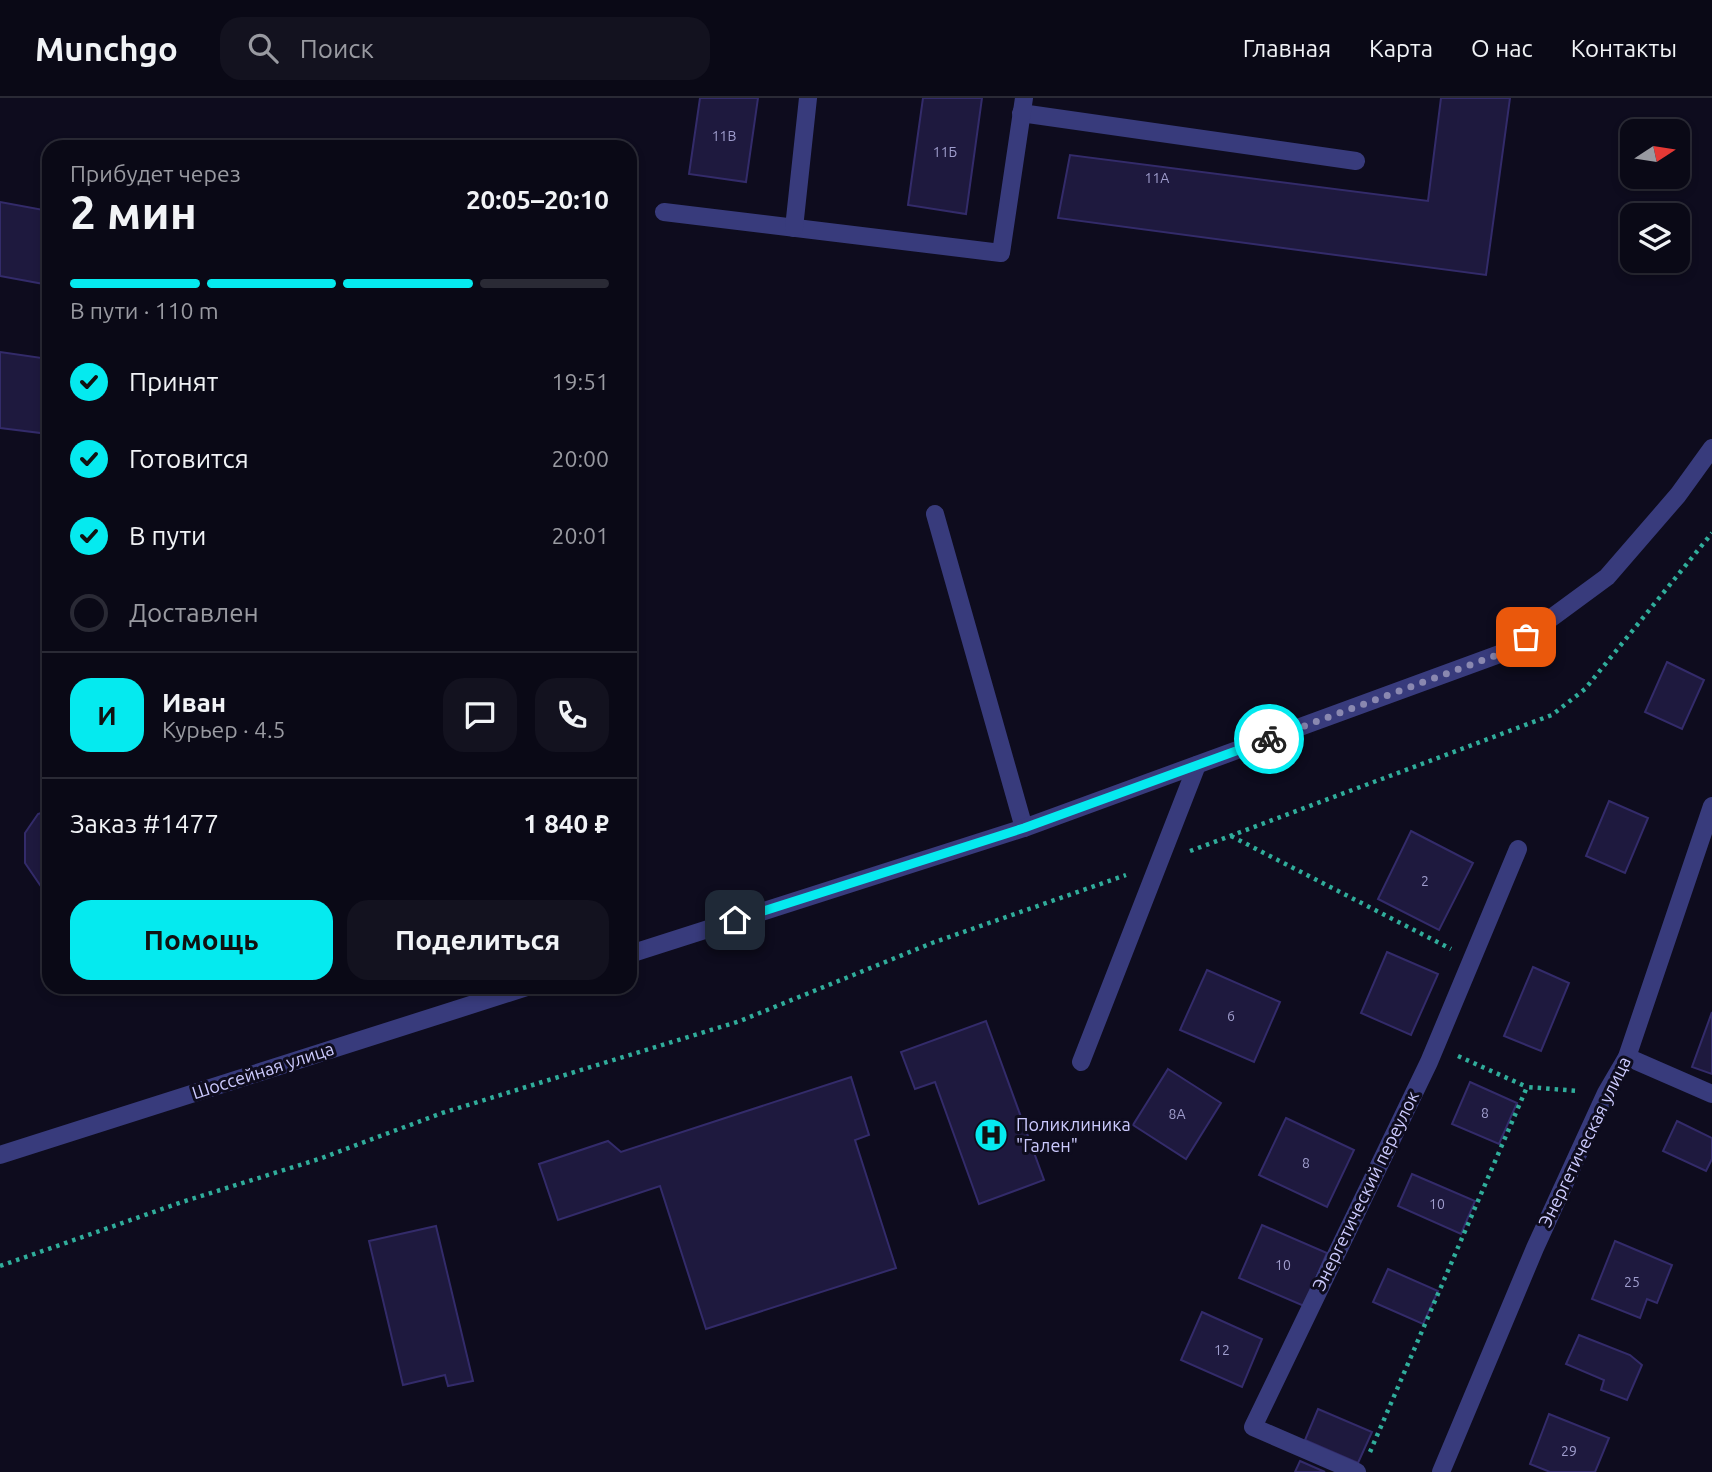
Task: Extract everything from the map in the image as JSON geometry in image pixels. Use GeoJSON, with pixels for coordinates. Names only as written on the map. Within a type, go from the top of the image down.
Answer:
{"type":"FeatureCollection","features":[{"type":"Feature","properties":{"kind":"street"},"geometry":{"type":"LineString","coordinates":[[794,228],[808,98]]}},
{"type":"Feature","properties":{"kind":"street"},"geometry":{"type":"LineString","coordinates":[[664,212],[1001,253],[1022,105],[1356,161]]}},
{"type":"Feature","properties":{"kind":"street"},"geometry":{"type":"LineString","coordinates":[[637,952],[1024,828],[1505,652],[1607,577],[1678,495],[1712,448]]}},
{"type":"Feature","properties":{"kind":"street"},"geometry":{"type":"LineString","coordinates":[[935,514],[1024,828]]}},
{"type":"Feature","properties":{"kind":"street"},"geometry":{"type":"LineString","coordinates":[[1081,1062],[1197,765]]}},
{"type":"Feature","properties":{"kind":"street","name":"Энергетическая улица"},"geometry":{"type":"LineString","coordinates":[[1441,1472],[1535,1248],[1606,1093],[1627,1057],[1712,806]]}},
{"type":"Feature","properties":{"kind":"street","name":"Энергетический переулок"},"geometry":{"type":"LineString","coordinates":[[1362,1466],[1253,1426],[1436,1046],[1518,849]]}},
{"type":"Feature","properties":{"kind":"street","name":"Шоссейная улица"},"geometry":{"type":"LineString","coordinates":[[0,1155],[505,994]]}},
{"type":"Feature","properties":{"kind":"street"},"geometry":{"type":"LineString","coordinates":[[1627,1057],[1712,1094]]}},
{"type":"Feature","properties":{"kind":"path"},"geometry":{"type":"LineString","coordinates":[[1181,854],[1552,715],[1585,690],[1712,533]]}},
{"type":"Feature","properties":{"kind":"path"},"geometry":{"type":"LineString","coordinates":[[1231,836],[1463,955]]}},
{"type":"Feature","properties":{"kind":"path"},"geometry":{"type":"LineString","coordinates":[[0,1266],[182,1202],[319,1159],[442,1113],[740,1021],[932,943],[1131,873]]}},
{"type":"Feature","properties":{"kind":"path"},"geometry":{"type":"LineString","coordinates":[[1436,1046],[1527,1087],[1606,1093]]}},
{"type":"Feature","properties":{"kind":"path"},"geometry":{"type":"LineString","coordinates":[[1362,1466],[1527,1087]]}},
{"type":"Feature","properties":{"kind":"building"},"geometry":{"type":"Polygon","coordinates":[[[700,98],[758,98],[746,182],[689,174],[700,98]]]}},
{"type":"Feature","properties":{"kind":"building"},"geometry":{"type":"Polygon","coordinates":[[[923,98],[982,98],[966,214],[908,205],[923,98]]]}},
{"type":"Feature","properties":{"kind":"building"},"geometry":{"type":"Polygon","coordinates":[[[1441,98],[1510,98],[1486,275],[1058,218],[1070,155],[1428,201],[1441,98]]]}},
{"type":"Feature","properties":{"kind":"building"},"geometry":{"type":"Polygon","coordinates":[[[0,202],[42,210],[42,284],[0,276],[0,202]]]}},
{"type":"Feature","properties":{"kind":"building"},"geometry":{"type":"Polygon","coordinates":[[[0,352],[42,358],[42,433],[0,428],[0,352]]]}},
{"type":"Feature","properties":{"kind":"building"},"geometry":{"type":"Polygon","coordinates":[[[1667,662],[1704,680],[1682,729],[1645,712],[1667,662]]]}},
{"type":"Feature","properties":{"kind":"building"},"geometry":{"type":"Polygon","coordinates":[[[1609,801],[1648,818],[1625,873],[1586,856],[1609,801]]]}},
{"type":"Feature","properties":{"kind":"building"},"geometry":{"type":"Polygon","coordinates":[[[42,813],[42,888],[25,863],[25,833],[38,814],[42,813]]]}},
{"type":"Feature","properties":{"kind":"building"},"geometry":{"type":"Polygon","coordinates":[[[1411,831],[1473,863],[1439,930],[1378,899],[1411,831]]]}},
{"type":"Feature","properties":{"kind":"building"},"geometry":{"type":"Polygon","coordinates":[[[1387,952],[1438,974],[1411,1035],[1361,1013],[1387,952]]]}},
{"type":"Feature","properties":{"kind":"building"},"geometry":{"type":"Polygon","coordinates":[[[1533,967],[1569,983],[1541,1051],[1504,1036],[1533,967]]]}},
{"type":"Feature","properties":{"kind":"building"},"geometry":{"type":"Polygon","coordinates":[[[1207,970],[1280,1002],[1254,1062],[1180,1030],[1207,970]]]}},
{"type":"Feature","properties":{"kind":"building"},"geometry":{"type":"Polygon","coordinates":[[[1712,1012],[1712,1074],[1692,1067],[1712,1012]]]}},
{"type":"Feature","properties":{"kind":"building","name":"Поликлиника \"Гален\""},"geometry":{"type":"Polygon","coordinates":[[[986,1021],[1044,1180],[979,1204],[935,1082],[915,1089],[901,1052],[986,1021]]]}},
{"type":"Feature","properties":{"kind":"building"},"geometry":{"type":"Polygon","coordinates":[[[1168,1069],[1221,1103],[1186,1159],[1133,1125],[1168,1069]]]}},
{"type":"Feature","properties":{"kind":"building"},"geometry":{"type":"Polygon","coordinates":[[[851,1077],[869,1135],[855,1140],[896,1268],[706,1329],[660,1186],[558,1220],[539,1164],[608,1141],[621,1152],[851,1077]]]}},
{"type":"Feature","properties":{"kind":"building"},"geometry":{"type":"Polygon","coordinates":[[[1470,1082],[1517,1103],[1499,1144],[1452,1124],[1470,1082]]]}},
{"type":"Feature","properties":{"kind":"building"},"geometry":{"type":"Polygon","coordinates":[[[1286,1118],[1354,1150],[1327,1207],[1259,1175],[1286,1118]]]}},
{"type":"Feature","properties":{"kind":"building"},"geometry":{"type":"Polygon","coordinates":[[[1677,1121],[1712,1138],[1712,1159],[1706,1171],[1663,1151],[1677,1121]]]}},
{"type":"Feature","properties":{"kind":"building"},"geometry":{"type":"Polygon","coordinates":[[[1412,1174],[1475,1201],[1461,1234],[1398,1206],[1412,1174]]]}},
{"type":"Feature","properties":{"kind":"building"},"geometry":{"type":"Polygon","coordinates":[[[1262,1225],[1327,1253],[1304,1306],[1239,1278],[1262,1225]]]}},
{"type":"Feature","properties":{"kind":"building"},"geometry":{"type":"Polygon","coordinates":[[[436,1226],[473,1381],[448,1386],[445,1375],[403,1385],[369,1241],[436,1226]]]}},
{"type":"Feature","properties":{"kind":"building"},"geometry":{"type":"Polygon","coordinates":[[[1615,1241],[1672,1265],[1657,1303],[1647,1299],[1640,1318],[1592,1299],[1615,1241]]]}},
{"type":"Feature","properties":{"kind":"building"},"geometry":{"type":"Polygon","coordinates":[[[1388,1269],[1438,1291],[1423,1324],[1373,1302],[1388,1269]]]}},
{"type":"Feature","properties":{"kind":"building"},"geometry":{"type":"Polygon","coordinates":[[[1202,1312],[1262,1339],[1242,1387],[1181,1360],[1202,1312]]]}},
{"type":"Feature","properties":{"kind":"building"},"geometry":{"type":"Polygon","coordinates":[[[1579,1335],[1630,1355],[1642,1365],[1627,1400],[1601,1390],[1604,1380],[1566,1364],[1579,1335]]]}},
{"type":"Feature","properties":{"kind":"building"},"geometry":{"type":"Polygon","coordinates":[[[1318,1409],[1372,1432],[1358,1463],[1305,1440],[1318,1409]]]}},
{"type":"Feature","properties":{"kind":"building"},"geometry":{"type":"Polygon","coordinates":[[[1549,1414],[1609,1438],[1595,1472],[1550,1472],[1530,1464],[1549,1414]]]}},
{"type":"Feature","properties":{"kind":"building"},"geometry":{"type":"Polygon","coordinates":[[[1300,1461],[1325,1472],[1295,1472],[1300,1461]]]}},
{"type":"Feature","properties":{"kind":"way so far"},"geometry":{"type":"LineString","coordinates":[[1269,739],[1505,652],[1526,637]]}},
{"type":"Feature","properties":{"kind":"place","name":"Поликлиника \"Гален\""},"geometry":{"type":"Point","coordinates":[991,1135]}},
{"type":"Feature","properties":{"kind":"route"},"geometry":{"type":"LineString","coordinates":[[735,920],[1024,828],[1269,739]]}}]}
